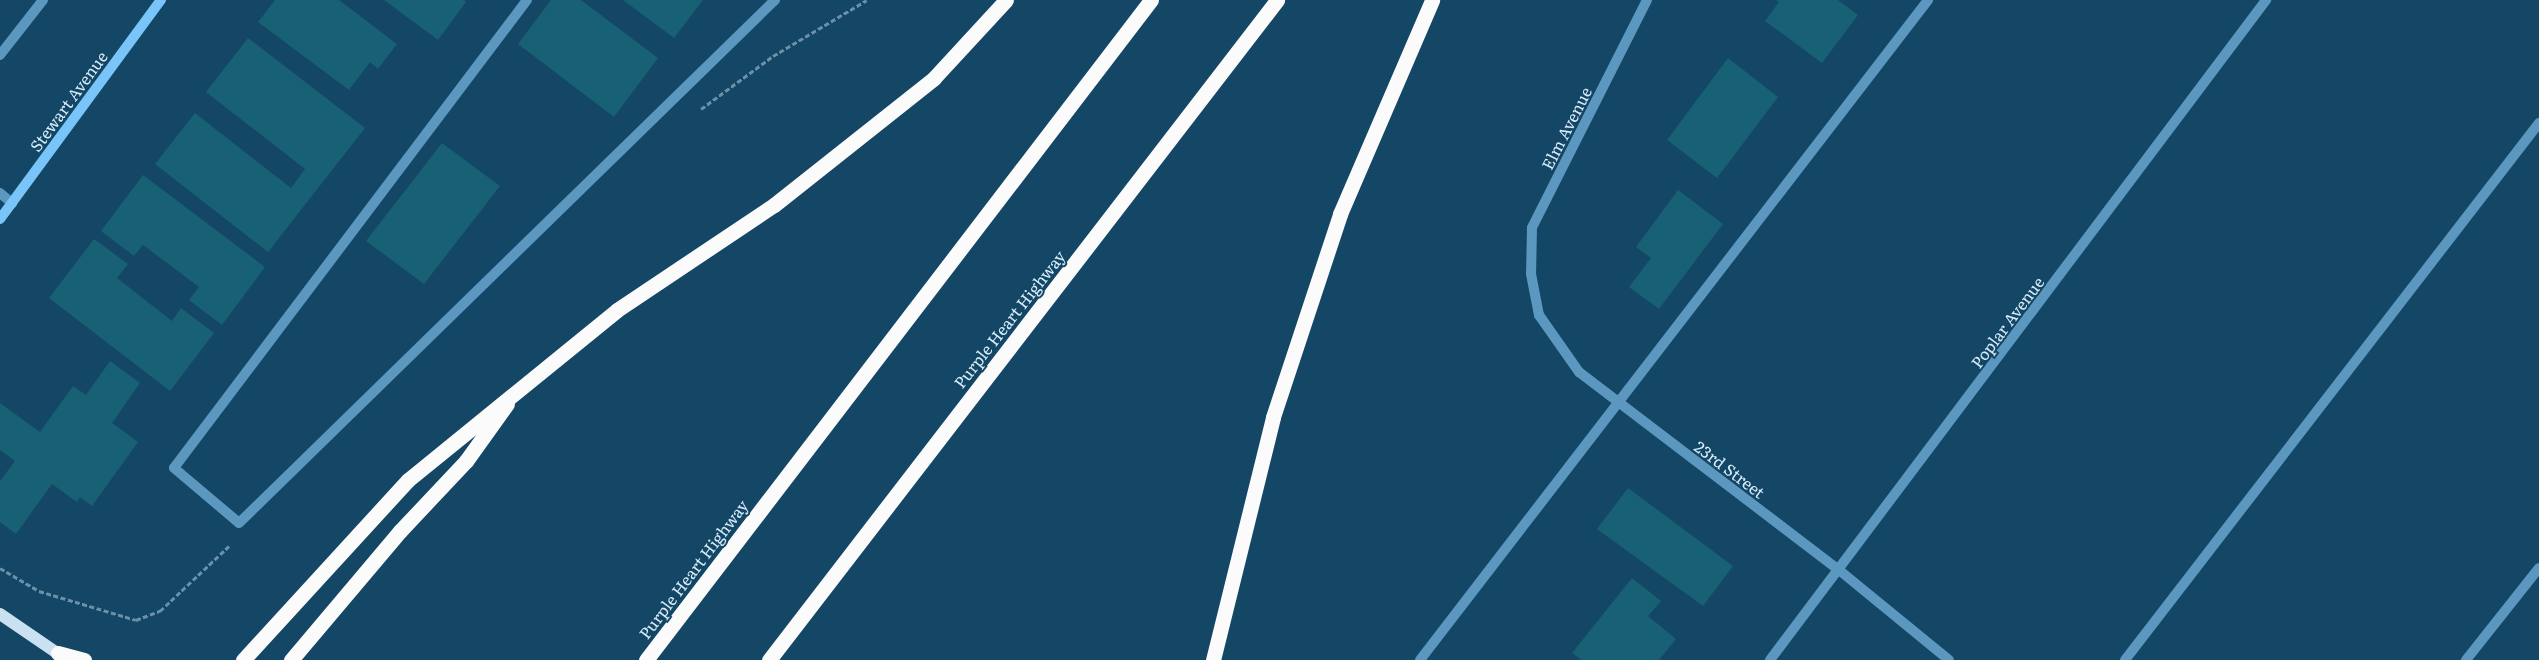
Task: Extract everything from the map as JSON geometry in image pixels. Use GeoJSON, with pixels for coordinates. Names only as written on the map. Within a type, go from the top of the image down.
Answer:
{"type":"FeatureCollection","features":[{"type":"Feature","properties":{"kind":"highway"},"geometry":{"type":"LineString","coordinates":[[243,660],[408,480],[521,385],[617,310],[774,205],[911,96],[1006,0]]}},
{"type":"Feature","properties":{"kind":"highway","name":"Purple Heart Highway"},"geometry":{"type":"LineString","coordinates":[[646,660],[1151,0]]}},
{"type":"Feature","properties":{"kind":"highway","name":"Purple Heart Highway"},"geometry":{"type":"LineString","coordinates":[[770,660],[1277,0]]}},
{"type":"Feature","properties":{"kind":"highway"},"geometry":{"type":"LineString","coordinates":[[1213,660],[1273,417],[1340,214],[1432,0]]}},
{"type":"Feature","properties":{"kind":"highway"},"geometry":{"type":"LineString","coordinates":[[291,660],[400,531],[466,461],[521,385]]}},
{"type":"Feature","properties":{"kind":"highway"},"geometry":{"type":"LineString","coordinates":[[63,657],[84,660]]}},
{"type":"Feature","properties":{"kind":"main road","name":"Stewart Avenue"},"geometry":{"type":"LineString","coordinates":[[0,219],[161,0]]}},
{"type":"Feature","properties":{"kind":"main road"},"geometry":{"type":"LineString","coordinates":[[0,614],[63,657]]}},
{"type":"Feature","properties":{"kind":"street"},"geometry":{"type":"LineString","coordinates":[[0,55],[43,0]]}},
{"type":"Feature","properties":{"kind":"street"},"geometry":{"type":"LineString","coordinates":[[527,0],[174,468],[239,523],[775,0]]}},
{"type":"Feature","properties":{"kind":"street","name":"Elm Avenue"},"geometry":{"type":"LineString","coordinates":[[1531,274],[1532,228],[1648,0]]}},
{"type":"Feature","properties":{"kind":"street"},"geometry":{"type":"LineString","coordinates":[[1420,660],[1928,0]]}},
{"type":"Feature","properties":{"kind":"street","name":"Poplar Avenue"},"geometry":{"type":"LineString","coordinates":[[1770,660],[1840,570],[2266,0]]}},
{"type":"Feature","properties":{"kind":"street"},"geometry":{"type":"LineString","coordinates":[[2125,660],[2539,123]]}},
{"type":"Feature","properties":{"kind":"street"},"geometry":{"type":"LineString","coordinates":[[0,194],[12,203]]}},
{"type":"Feature","properties":{"kind":"street","name":"23rd Street"},"geometry":{"type":"LineString","coordinates":[[1531,274],[1539,315],[1578,372],[1840,570],[1949,660]]}},
{"type":"Feature","properties":{"kind":"street"},"geometry":{"type":"LineString","coordinates":[[2466,660],[2539,568]]}},
{"type":"Feature","properties":{"kind":"building"},"geometry":{"type":"Polygon","coordinates":[[[275,0],[339,0],[397,44],[378,69],[370,62],[349,90],[258,22],[275,0]]]}},
{"type":"Feature","properties":{"kind":"building"},"geometry":{"type":"Polygon","coordinates":[[[384,0],[464,0],[466,2],[438,40],[384,0]]]}},
{"type":"Feature","properties":{"kind":"building"},"geometry":{"type":"Polygon","coordinates":[[[551,0],[581,0],[658,58],[614,117],[518,44],[551,0]]]}},
{"type":"Feature","properties":{"kind":"building"},"geometry":{"type":"Polygon","coordinates":[[[623,0],[703,0],[674,38],[623,0]]]}},
{"type":"Feature","properties":{"kind":"building"},"geometry":{"type":"Polygon","coordinates":[[[1776,0],[1838,0],[1858,15],[1822,63],[1765,21],[1779,2],[1776,0]]]}},
{"type":"Feature","properties":{"kind":"building"},"geometry":{"type":"Polygon","coordinates":[[[248,38],[365,128],[268,252],[155,164],[195,113],[291,188],[305,169],[206,92],[248,38]]]}},
{"type":"Feature","properties":{"kind":"building"},"geometry":{"type":"Polygon","coordinates":[[[1728,58],[1778,97],[1717,178],[1667,140],[1728,58]]]}},
{"type":"Feature","properties":{"kind":"building"},"geometry":{"type":"Polygon","coordinates":[[[442,143],[500,186],[424,284],[366,241],[442,143]]]}},
{"type":"Feature","properties":{"kind":"building"},"geometry":{"type":"Polygon","coordinates":[[[143,175],[265,267],[222,325],[189,300],[199,287],[143,245],[134,256],[101,231],[143,175]]]}},
{"type":"Feature","properties":{"kind":"building"},"geometry":{"type":"Polygon","coordinates":[[[1678,190],[1723,224],[1659,309],[1629,287],[1651,258],[1636,247],[1678,190]]]}},
{"type":"Feature","properties":{"kind":"building"},"geometry":{"type":"Polygon","coordinates":[[[94,239],[128,264],[117,278],[172,321],[181,308],[214,333],[170,391],[49,298],[94,239]]]}},
{"type":"Feature","properties":{"kind":"building"},"geometry":{"type":"Polygon","coordinates":[[[110,361],[140,383],[112,423],[138,442],[92,506],[80,497],[77,502],[52,484],[16,534],[0,522],[0,481],[15,461],[0,450],[0,403],[40,432],[73,386],[86,395],[110,361]]]}},
{"type":"Feature","properties":{"kind":"building"},"geometry":{"type":"Polygon","coordinates":[[[1628,488],[1733,566],[1703,606],[1597,529],[1628,488]]]}},
{"type":"Feature","properties":{"kind":"building"},"geometry":{"type":"Polygon","coordinates":[[[1632,578],[1661,601],[1648,616],[1676,639],[1659,660],[1582,660],[1572,653],[1632,578]]]}}]}
